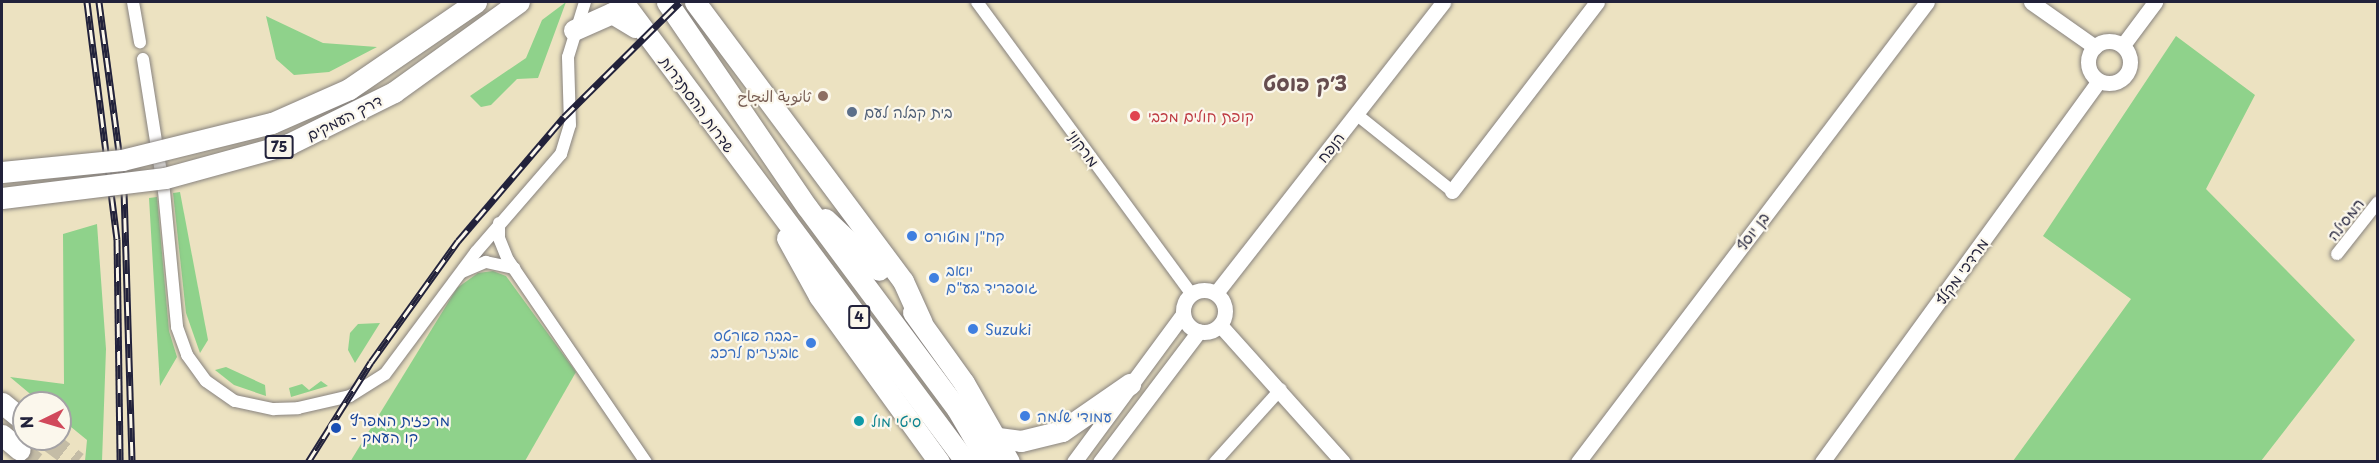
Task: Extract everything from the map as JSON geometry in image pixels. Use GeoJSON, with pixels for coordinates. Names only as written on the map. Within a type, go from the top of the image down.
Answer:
{"type":"FeatureCollection","features":[{"type":"Feature","properties":{"kind":"highway","name":"דרך העמקים"},"geometry":{"type":"LineString","coordinates":[[2,172],[132,158],[272,123],[350,89],[476,2]]}},
{"type":"Feature","properties":{"kind":"highway","name":"דרך העמקים"},"geometry":{"type":"LineString","coordinates":[[2,198],[165,178],[289,144],[386,97],[519,2]]}},
{"type":"Feature","properties":{"kind":"highway","name":"שדרות ההסתדרות"},"geometry":{"type":"LineString","coordinates":[[623,2],[773,207]]}},
{"type":"Feature","properties":{"kind":"highway","name":"שדרות ההסתדרות"},"geometry":{"type":"LineString","coordinates":[[667,2],[696,48],[807,207]]}},
{"type":"Feature","properties":{"kind":"highway"},"geometry":{"type":"LineString","coordinates":[[695,2],[903,281],[922,323]]}},
{"type":"Feature","properties":{"kind":"highway"},"geometry":{"type":"LineString","coordinates":[[574,30],[616,13],[650,38]]}},
{"type":"Feature","properties":{"kind":"highway"},"geometry":{"type":"LineString","coordinates":[[773,207],[819,296],[939,462]]}},
{"type":"Feature","properties":{"kind":"highway","name":"4"},"geometry":{"type":"LineString","coordinates":[[773,207],[988,462]]}},
{"type":"Feature","properties":{"kind":"highway"},"geometry":{"type":"LineString","coordinates":[[807,207],[854,242],[922,323],[998,438],[1009,462]]}},
{"type":"Feature","properties":{"kind":"highway","name":"4"},"geometry":{"type":"LineString","coordinates":[[807,207],[951,418],[966,462]]}},
{"type":"Feature","properties":{"kind":"highway"},"geometry":{"type":"LineString","coordinates":[[998,438],[1021,441],[1062,431],[1130,384]]}},
{"type":"Feature","properties":{"kind":"street"},"geometry":{"type":"LineString","coordinates":[[134,2],[140,42]]}},
{"type":"Feature","properties":{"kind":"street"},"geometry":{"type":"LineString","coordinates":[[143,59],[164,191],[177,327],[196,368],[219,392],[274,409],[358,393],[396,361],[457,276],[568,140],[567,75],[574,30],[585,2]]}},
{"type":"Feature","properties":{"kind":"street"},"geometry":{"type":"LineString","coordinates":[[654,2],[696,48]]}},
{"type":"Feature","properties":{"kind":"street","name":"מרקוני"},"geometry":{"type":"LineString","coordinates":[[977,2],[1191,293]]}},
{"type":"Feature","properties":{"kind":"street","name":"הנפח"},"geometry":{"type":"LineString","coordinates":[[1216,293],[1443,2]]}},
{"type":"Feature","properties":{"kind":"street"},"geometry":{"type":"LineString","coordinates":[[1356,114],[1452,190],[1597,2]]}},
{"type":"Feature","properties":{"kind":"street","name":"בן יוסף"},"geometry":{"type":"LineString","coordinates":[[1578,462],[1927,2]]}},
{"type":"Feature","properties":{"kind":"street"},"geometry":{"type":"LineString","coordinates":[[2031,2],[2095,46]]}},
{"type":"Feature","properties":{"kind":"street"},"geometry":{"type":"LineString","coordinates":[[2122,45],[2155,2]]}},
{"type":"Feature","properties":{"kind":"street"},"geometry":{"type":"LineString","coordinates":[[2112,41],[2122,45],[2130,57],[2129,71],[2120,81],[2099,81],[2088,65],[2095,46],[2112,41]]}},
{"type":"Feature","properties":{"kind":"street","name":"מרדכי מקלף"},"geometry":{"type":"LineString","coordinates":[[1822,462],[2099,81]]}},
{"type":"Feature","properties":{"kind":"street","name":"המסילה"},"geometry":{"type":"LineString","coordinates":[[2337,254],[2378,202]]}},
{"type":"Feature","properties":{"kind":"street"},"geometry":{"type":"LineString","coordinates":[[500,223],[500,242],[515,269],[646,462]]}},
{"type":"Feature","properties":{"kind":"street"},"geometry":{"type":"LineString","coordinates":[[457,276],[486,262],[515,269]]}},
{"type":"Feature","properties":{"kind":"street"},"geometry":{"type":"LineString","coordinates":[[1074,462],[1183,314],[1191,293],[1216,293],[1225,304],[1220,325]]}},
{"type":"Feature","properties":{"kind":"street"},"geometry":{"type":"LineString","coordinates":[[1183,314],[1199,331]]}},
{"type":"Feature","properties":{"kind":"street"},"geometry":{"type":"LineString","coordinates":[[1100,462],[1199,331],[1220,325]]}},
{"type":"Feature","properties":{"kind":"street"},"geometry":{"type":"LineString","coordinates":[[1220,325],[1281,389],[1343,462]]}},
{"type":"Feature","properties":{"kind":"street"},"geometry":{"type":"LineString","coordinates":[[1215,462],[1281,389]]}},
{"type":"Feature","properties":{"kind":"green space"},"geometry":{"type":"Polygon","coordinates":[[[566,2],[538,78],[517,79],[491,105],[481,107],[470,96],[526,58],[542,20],[566,2]]]}},
{"type":"Feature","properties":{"kind":"green space"},"geometry":{"type":"Polygon","coordinates":[[[266,16],[323,43],[377,47],[329,72],[294,75],[276,59],[266,16]]]}},
{"type":"Feature","properties":{"kind":"green space"},"geometry":{"type":"Polygon","coordinates":[[[2176,36],[2255,95],[2206,189],[2355,340],[2261,461],[2013,461],[2131,299],[2043,236],[2176,36]]]}},
{"type":"Feature","properties":{"kind":"green space"},"geometry":{"type":"Polygon","coordinates":[[[180,192],[208,340],[200,353],[186,313],[173,193],[180,192]]]}},
{"type":"Feature","properties":{"kind":"green space"},"geometry":{"type":"Polygon","coordinates":[[[157,197],[169,331],[177,357],[160,386],[149,198],[157,197]]]}},
{"type":"Feature","properties":{"kind":"green space"},"geometry":{"type":"Polygon","coordinates":[[[97,224],[106,349],[102,461],[85,461],[87,440],[72,428],[72,391],[27,391],[10,377],[64,384],[63,234],[97,224]]]}},
{"type":"Feature","properties":{"kind":"green space"},"geometry":{"type":"Polygon","coordinates":[[[493,271],[506,276],[576,372],[525,461],[350,462],[457,288],[478,273],[493,271]]]}},
{"type":"Feature","properties":{"kind":"green space"},"geometry":{"type":"Polygon","coordinates":[[[380,323],[355,363],[348,350],[350,333],[358,324],[380,323]]]}},
{"type":"Feature","properties":{"kind":"green space"},"geometry":{"type":"Polygon","coordinates":[[[226,367],[265,385],[266,396],[234,385],[215,370],[226,367]]]}},
{"type":"Feature","properties":{"kind":"green space"},"geometry":{"type":"Polygon","coordinates":[[[321,381],[328,386],[291,397],[289,388],[302,384],[309,390],[321,381]]]}},
{"type":"Feature","properties":{"kind":"tunnel"},"geometry":{"type":"LineString","coordinates":[[21,451],[36,462]]}},
{"type":"Feature","properties":{"kind":"tunnel"},"geometry":{"type":"LineString","coordinates":[[63,451],[77,462]]}},
{"type":"Feature","properties":{"kind":"railway"},"geometry":{"type":"LineString","coordinates":[[87,2],[117,239],[120,462]]}},
{"type":"Feature","properties":{"kind":"railway"},"geometry":{"type":"LineString","coordinates":[[99,2],[124,190],[132,462]]}},
{"type":"Feature","properties":{"kind":"railway"},"geometry":{"type":"LineString","coordinates":[[308,462],[371,362],[458,241],[564,117],[680,2]]}},
{"type":"Feature","properties":{"kind":"place","name":"ثانوية النجاح"},"geometry":{"type":"Point","coordinates":[823,96]}},
{"type":"Feature","properties":{"kind":"place","name":"בית קבלה לעם"},"geometry":{"type":"Point","coordinates":[852,112]}},
{"type":"Feature","properties":{"kind":"place","name":"קופת חולים מכבי"},"geometry":{"type":"Point","coordinates":[1135,116]}},
{"type":"Feature","properties":{"kind":"place","name":"קח\"ן מוטורס"},"geometry":{"type":"Point","coordinates":[912,236]}},
{"type":"Feature","properties":{"kind":"place","name":"יואב גוספריד בע\"ם"},"geometry":{"type":"Point","coordinates":[934,278]}},
{"type":"Feature","properties":{"kind":"place","name":"Suzuki"},"geometry":{"type":"Point","coordinates":[973,329]}},
{"type":"Feature","properties":{"kind":"place","name":"בבה פארטס- אביזרים לרכב"},"geometry":{"type":"Point","coordinates":[811,343]}},
{"type":"Feature","properties":{"kind":"place","name":"עמודי שלמה"},"geometry":{"type":"Point","coordinates":[1025,416]}},
{"type":"Feature","properties":{"kind":"place","name":"סיטי מול"},"geometry":{"type":"Point","coordinates":[859,421]}},
{"type":"Feature","properties":{"kind":"place","name":"מרכזית המפרץ - קו העמק"},"geometry":{"type":"Point","coordinates":[336,428]}},
{"type":"Feature","properties":{"kind":"district","name":"צ׳ק פוסט"},"geometry":{"type":"Point","coordinates":[1305,82]}}]}
